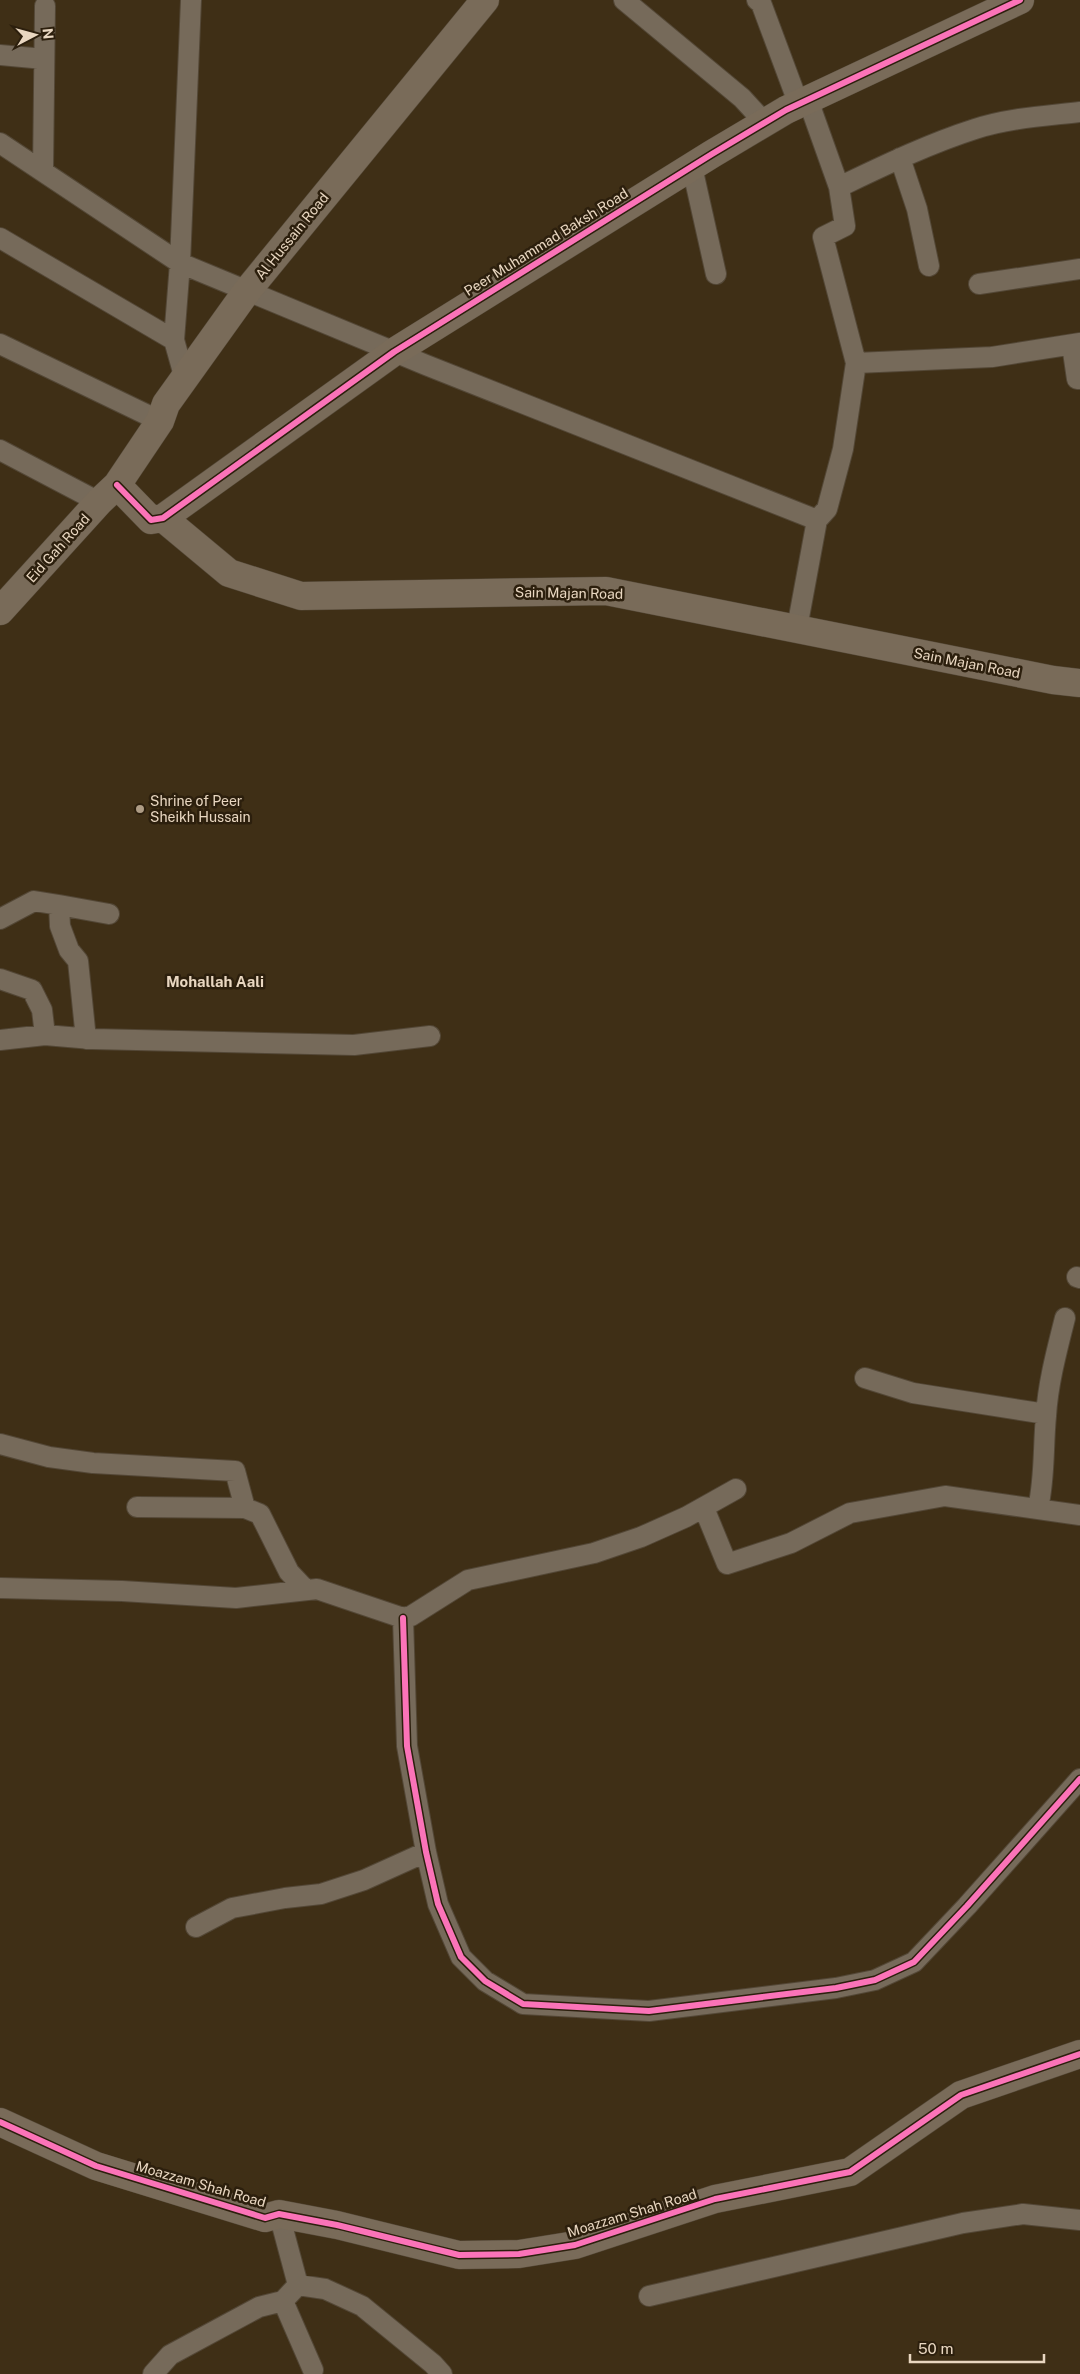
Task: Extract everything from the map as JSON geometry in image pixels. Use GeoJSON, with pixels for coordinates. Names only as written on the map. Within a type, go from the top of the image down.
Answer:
{"type":"FeatureCollection","features":[{"type":"Feature","properties":{"kind":"street"},"geometry":{"type":"LineString","coordinates":[[185,379],[174,340],[180,264],[191,0]]}},
{"type":"Feature","properties":{"kind":"street","name":"Al Hussain Road"},"geometry":{"type":"LineString","coordinates":[[108,494],[160,421],[166,404],[247,291],[485,0]]}},
{"type":"Feature","properties":{"kind":"street"},"geometry":{"type":"LineString","coordinates":[[624,0],[742,98],[765,123]]}},
{"type":"Feature","properties":{"kind":"street"},"geometry":{"type":"LineString","coordinates":[[756,0],[760,3],[804,102],[838,187],[845,226],[823,237],[856,363],[843,449],[827,509],[817,520],[797,628]]}},
{"type":"Feature","properties":{"kind":"street","name":"Peer Muhammad Baksh Road"},"geometry":{"type":"LineString","coordinates":[[163,518],[394,352],[692,167],[804,102],[1020,0]]}},
{"type":"Feature","properties":{"kind":"street"},"geometry":{"type":"LineString","coordinates":[[43,171],[45,6]]}},
{"type":"Feature","properties":{"kind":"street"},"geometry":{"type":"LineString","coordinates":[[0,55],[44,59]]}},
{"type":"Feature","properties":{"kind":"street"},"geometry":{"type":"LineString","coordinates":[[838,187],[900,158],[976,128],[1013,120],[1080,112]]}},
{"type":"Feature","properties":{"kind":"street"},"geometry":{"type":"LineString","coordinates":[[0,143],[180,264],[394,352],[817,520]]}},
{"type":"Feature","properties":{"kind":"street"},"geometry":{"type":"LineString","coordinates":[[900,158],[917,209],[929,266]]}},
{"type":"Feature","properties":{"kind":"street"},"geometry":{"type":"LineString","coordinates":[[692,167],[716,274]]}},
{"type":"Feature","properties":{"kind":"street"},"geometry":{"type":"LineString","coordinates":[[0,238],[174,340]]}},
{"type":"Feature","properties":{"kind":"street"},"geometry":{"type":"LineString","coordinates":[[979,284],[1080,269]]}},
{"type":"Feature","properties":{"kind":"street"},"geometry":{"type":"LineString","coordinates":[[0,344],[160,421]]}},
{"type":"Feature","properties":{"kind":"street"},"geometry":{"type":"LineString","coordinates":[[856,363],[992,357],[1076,344],[1076,379],[1080,379]]}},
{"type":"Feature","properties":{"kind":"street"},"geometry":{"type":"LineString","coordinates":[[0,450],[108,494],[151,520],[163,518]]}},
{"type":"Feature","properties":{"kind":"street","name":"Eid Gah Road"},"geometry":{"type":"LineString","coordinates":[[0,611],[108,494]]}},
{"type":"Feature","properties":{"kind":"street","name":"Sain Majan Road"},"geometry":{"type":"LineString","coordinates":[[163,518],[228,573],[301,596],[606,591],[1053,680],[1080,683]]}},
{"type":"Feature","properties":{"kind":"street"},"geometry":{"type":"LineString","coordinates":[[0,919],[34,901],[108,914]]}},
{"type":"Feature","properties":{"kind":"street"},"geometry":{"type":"LineString","coordinates":[[59,905],[60,926],[69,950],[78,961],[86,1039]]}},
{"type":"Feature","properties":{"kind":"street"},"geometry":{"type":"LineString","coordinates":[[0,979],[32,990],[42,1010],[45,1035]]}},
{"type":"Feature","properties":{"kind":"street"},"geometry":{"type":"LineString","coordinates":[[0,1040],[45,1035],[86,1039],[354,1045],[430,1036]]}},
{"type":"Feature","properties":{"kind":"street"},"geometry":{"type":"LineString","coordinates":[[1038,1508],[1042,1491],[1046,1414],[1053,1368],[1065,1318]]}},
{"type":"Feature","properties":{"kind":"street"},"geometry":{"type":"LineString","coordinates":[[865,1378],[913,1393],[1046,1414]]}},
{"type":"Feature","properties":{"kind":"street"},"geometry":{"type":"LineString","coordinates":[[0,1444],[49,1457],[93,1463],[236,1471],[245,1508]]}},
{"type":"Feature","properties":{"kind":"street"},"geometry":{"type":"LineString","coordinates":[[0,1588],[122,1591],[236,1598],[317,1589],[403,1618],[411,1616],[468,1580],[594,1554],[641,1537],[704,1508],[736,1489]]}},
{"type":"Feature","properties":{"kind":"street"},"geometry":{"type":"LineString","coordinates":[[704,1508],[727,1564],[791,1543],[850,1513],[945,1496],[1080,1515]]}},
{"type":"Feature","properties":{"kind":"street"},"geometry":{"type":"LineString","coordinates":[[137,1507],[245,1508],[260,1514],[289,1572],[306,1590]]}},
{"type":"Feature","properties":{"kind":"street"},"geometry":{"type":"LineString","coordinates":[[403,1618],[407,1746],[426,1852],[438,1904],[461,1957],[486,1981],[523,2004],[649,2011],[836,1988],[876,1980],[914,1962],[967,1906],[1080,1778]]}},
{"type":"Feature","properties":{"kind":"street"},"geometry":{"type":"LineString","coordinates":[[196,1927],[232,1908],[285,1898],[321,1894],[364,1880],[426,1852]]}},
{"type":"Feature","properties":{"kind":"street","name":"Moazzam Shah Road"},"geometry":{"type":"LineString","coordinates":[[0,2122],[96,2166],[265,2218],[279,2214],[337,2225],[459,2255],[519,2254],[575,2245],[715,2200],[850,2172],[961,2095],[1080,2054]]}},
{"type":"Feature","properties":{"kind":"street"},"geometry":{"type":"LineString","coordinates":[[279,2214],[298,2285]]}},
{"type":"Feature","properties":{"kind":"street"},"geometry":{"type":"LineString","coordinates":[[650,2296],[963,2223],[1023,2214],[1080,2220]]}},
{"type":"Feature","properties":{"kind":"street"},"geometry":{"type":"LineString","coordinates":[[153,2374],[170,2355],[259,2308],[283,2301],[298,2285]]}},
{"type":"Feature","properties":{"kind":"street"},"geometry":{"type":"LineString","coordinates":[[298,2285],[325,2289],[362,2306],[434,2364],[442,2374]]}},
{"type":"Feature","properties":{"kind":"street"},"geometry":{"type":"LineString","coordinates":[[283,2301],[313,2370]]}},
{"type":"Feature","properties":{"kind":"cycle path"},"geometry":{"type":"LineString","coordinates":[[117,485],[151,520],[163,518],[394,352],[712,154],[786,110],[1020,0]]}},
{"type":"Feature","properties":{"kind":"cycle path"},"geometry":{"type":"LineString","coordinates":[[403,1618],[407,1746],[426,1852],[438,1904],[461,1957],[485,1981],[523,2004],[649,2011],[836,1988],[875,1980],[914,1962],[967,1906],[1080,1779]]}},
{"type":"Feature","properties":{"kind":"cycle path"},"geometry":{"type":"LineString","coordinates":[[0,2122],[96,2166],[265,2218],[279,2214],[337,2225],[459,2255],[519,2254],[575,2245],[715,2199],[850,2172],[961,2095],[1080,2054]]}},
{"type":"Feature","properties":{"kind":"place","name":"Shrine of Peer Sheikh Hussain"},"geometry":{"type":"Point","coordinates":[140,809]}},
{"type":"Feature","properties":{"kind":"district","name":"Mohallah Aali"},"geometry":{"type":"Point","coordinates":[215,982]}}]}
